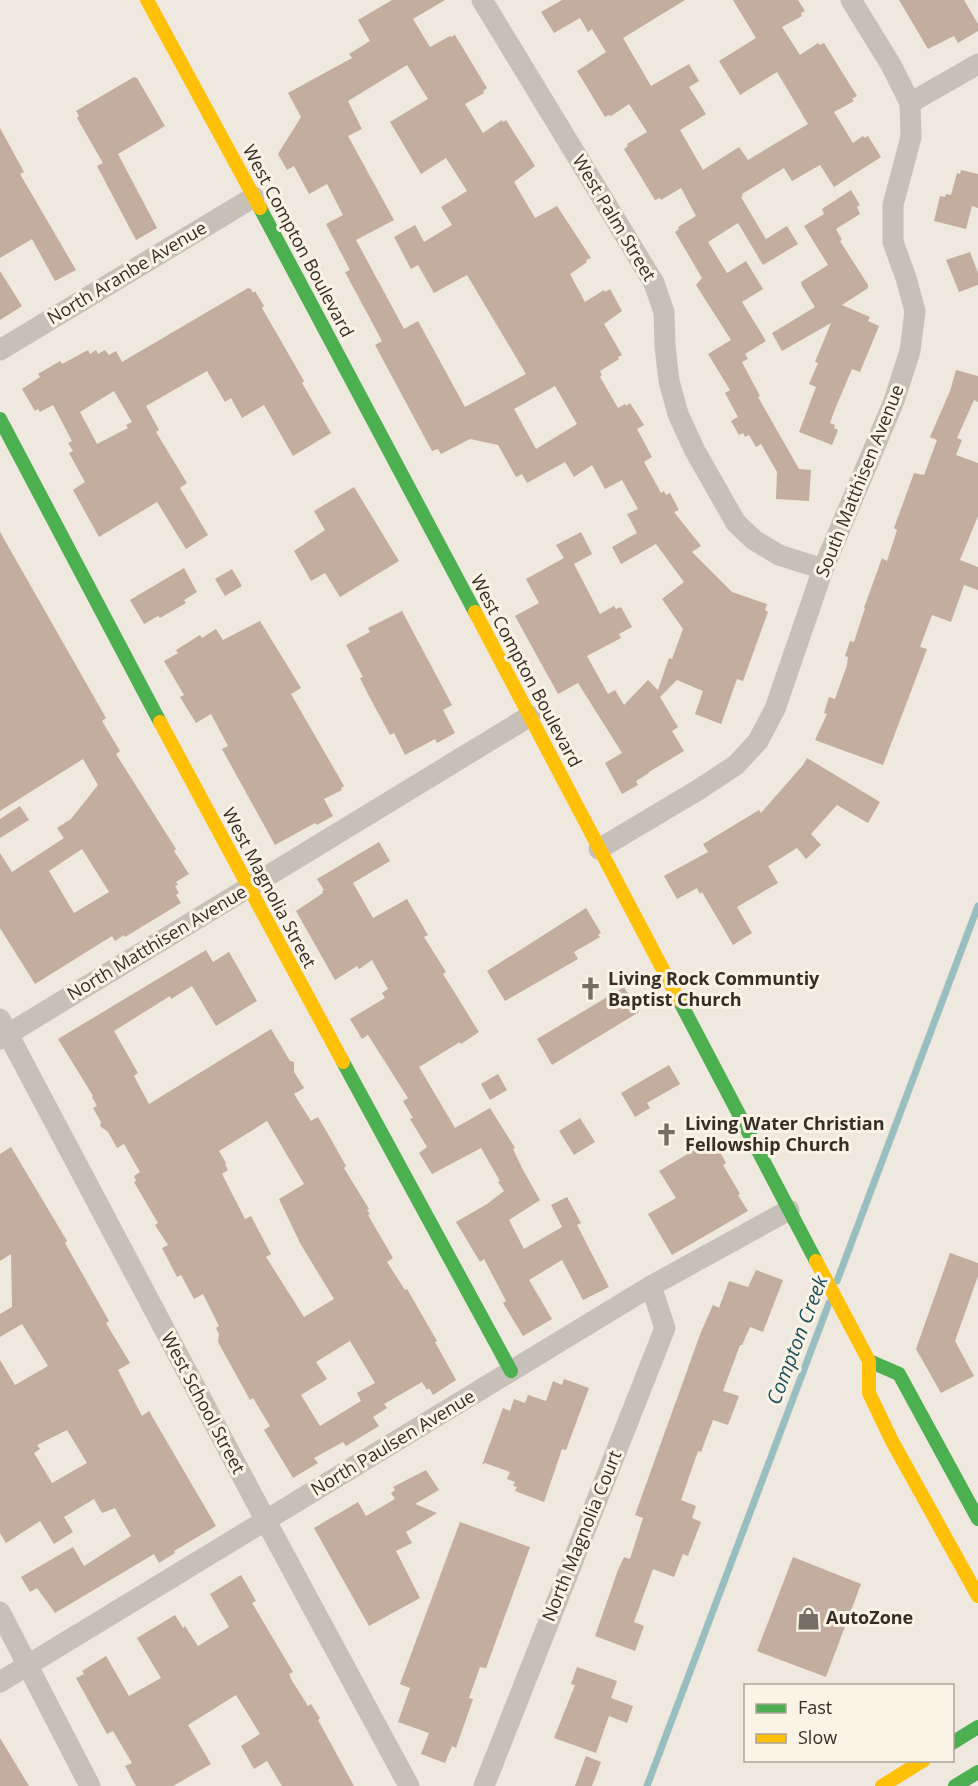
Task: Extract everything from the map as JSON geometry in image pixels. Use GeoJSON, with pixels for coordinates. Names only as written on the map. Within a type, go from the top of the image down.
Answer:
{"type":"FeatureCollection","features":[{"type":"Feature","properties":{"kind":"main road","name":"West Compton Boulevard"},"geometry":{"type":"LineString","coordinates":[[147,0],[325,327],[869,1361],[869,1393],[892,1441],[978,1596]]}},
{"type":"Feature","properties":{"kind":"main road","name":"West Magnolia Street"},"geometry":{"type":"LineString","coordinates":[[0,419],[248,888],[510,1371]]}},
{"type":"Feature","properties":{"kind":"main road"},"geometry":{"type":"LineString","coordinates":[[869,1361],[898,1374],[978,1519]]}},
{"type":"Feature","properties":{"kind":"main road"},"geometry":{"type":"LineString","coordinates":[[954,1742],[978,1727]]}},
{"type":"Feature","properties":{"kind":"main road"},"geometry":{"type":"LineString","coordinates":[[882,1786],[922,1762]]}},
{"type":"Feature","properties":{"kind":"main road"},"geometry":{"type":"LineString","coordinates":[[955,1786],[978,1772]]}},
{"type":"Feature","properties":{"kind":"street","name":"West Palm Street"},"geometry":{"type":"LineString","coordinates":[[482,0],[654,283],[664,312],[669,381],[678,414],[695,451],[736,523],[754,540],[779,555],[823,569]]}},
{"type":"Feature","properties":{"kind":"street"},"geometry":{"type":"LineString","coordinates":[[851,0],[891,65],[910,103],[978,64]]}},
{"type":"Feature","properties":{"kind":"street","name":"South Matthisen Avenue"},"geometry":{"type":"LineString","coordinates":[[599,849],[736,765],[758,741],[775,710],[823,569],[894,401],[910,351],[915,311],[893,242],[893,205],[911,137],[910,103]]}},
{"type":"Feature","properties":{"kind":"street","name":"North Aranbe Avenue"},"geometry":{"type":"LineString","coordinates":[[0,350],[254,197]]}},
{"type":"Feature","properties":{"kind":"street","name":"North Matthisen Avenue"},"geometry":{"type":"LineString","coordinates":[[3,1031],[248,888],[530,717]]}},
{"type":"Feature","properties":{"kind":"street","name":"West School Street"},"geometry":{"type":"LineString","coordinates":[[3,1031],[409,1786]]}},
{"type":"Feature","properties":{"kind":"street","name":"North Paulsen Avenue"},"geometry":{"type":"LineString","coordinates":[[0,1682],[651,1286],[789,1210]]}},
{"type":"Feature","properties":{"kind":"street","name":"North Magnolia Court"},"geometry":{"type":"LineString","coordinates":[[484,1786],[664,1328],[651,1286]]}},
{"type":"Feature","properties":{"kind":"street"},"geometry":{"type":"LineString","coordinates":[[0,1612],[90,1786]]}},
{"type":"Feature","properties":{"kind":"building"},"geometry":{"type":"Polygon","coordinates":[[[392,0],[445,0],[413,19],[430,47],[455,35],[487,88],[483,91],[484,93],[465,104],[483,133],[502,120],[503,122],[506,120],[535,166],[514,182],[535,218],[557,206],[591,258],[570,274],[585,302],[604,290],[605,292],[610,289],[622,311],[604,324],[622,355],[600,371],[602,375],[600,377],[618,408],[630,403],[644,425],[637,429],[652,457],[644,462],[661,493],[664,491],[666,495],[670,493],[679,510],[674,512],[701,546],[692,552],[732,592],[767,604],[765,610],[768,612],[743,681],[737,679],[721,724],[695,714],[703,691],[677,680],[660,697],[678,727],[672,731],[684,751],[636,781],[638,785],[622,794],[605,763],[622,753],[578,683],[558,694],[515,616],[539,603],[526,579],[564,558],[556,545],[581,532],[592,554],[574,564],[600,614],[614,606],[616,609],[621,607],[632,627],[619,634],[621,638],[587,656],[608,694],[615,690],[624,705],[648,680],[658,690],[669,658],[672,659],[683,629],[662,599],[684,582],[656,544],[621,564],[612,547],[637,533],[627,514],[638,509],[622,480],[605,489],[592,465],[574,477],[565,462],[527,483],[522,474],[516,477],[498,445],[470,439],[441,454],[438,449],[432,451],[375,345],[382,341],[345,272],[350,270],[326,224],[343,215],[327,184],[309,194],[294,166],[287,170],[278,154],[301,117],[288,93],[352,58],[349,54],[370,41],[358,20],[392,0]],[[407,65],[348,101],[362,129],[348,136],[394,220],[356,240],[404,329],[418,321],[465,407],[526,374],[467,275],[434,293],[418,265],[411,269],[394,237],[415,225],[424,242],[452,225],[441,207],[467,191],[446,158],[421,174],[390,122],[428,99],[407,65]],[[555,386],[514,409],[536,449],[577,424],[555,386]]]}},
{"type":"Feature","properties":{"kind":"building"},"geometry":{"type":"Polygon","coordinates":[[[562,0],[685,0],[623,38],[651,86],[689,64],[699,81],[689,87],[706,114],[680,130],[703,170],[739,147],[748,160],[808,124],[777,72],[740,95],[719,61],[756,38],[733,0],[798,0],[805,11],[801,13],[802,16],[782,27],[800,55],[818,43],[820,45],[824,43],[857,96],[852,99],[854,101],[834,112],[853,143],[863,136],[864,138],[868,136],[881,157],[834,187],[820,165],[792,181],[784,168],[742,194],[741,197],[766,239],[787,226],[798,244],[763,265],[738,223],[708,242],[727,273],[746,261],[763,289],[742,302],[766,341],[745,354],[748,359],[742,362],[760,396],[758,397],[799,469],[811,470],[809,501],[776,499],[777,472],[761,444],[756,447],[749,435],[745,437],[743,433],[739,435],[731,421],[738,417],[725,393],[730,390],[708,354],[731,340],[696,285],[702,278],[675,232],[679,229],[678,227],[696,216],[681,188],[661,200],[660,198],[655,200],[624,149],[628,146],[627,144],[647,132],[629,104],[611,116],[605,117],[577,71],[606,52],[592,29],[588,32],[580,18],[554,33],[541,12],[562,0]]]}},
{"type":"Feature","properties":{"kind":"building"},"geometry":{"type":"Polygon","coordinates":[[[899,0],[964,0],[978,24],[978,31],[958,43],[954,36],[928,49],[899,0]]]}},
{"type":"Feature","properties":{"kind":"building"},"geometry":{"type":"Polygon","coordinates":[[[134,77],[137,78],[165,126],[118,154],[157,228],[136,240],[97,166],[103,163],[77,118],[79,116],[76,111],[134,77]]]}},
{"type":"Feature","properties":{"kind":"building"},"geometry":{"type":"Polygon","coordinates":[[[0,128],[24,172],[20,174],[76,270],[55,281],[32,239],[0,258],[0,128]]]}},
{"type":"Feature","properties":{"kind":"building"},"geometry":{"type":"Polygon","coordinates":[[[961,170],[978,174],[978,208],[972,206],[966,229],[934,221],[940,196],[951,195],[957,173],[960,174],[961,170]]]}},
{"type":"Feature","properties":{"kind":"building"},"geometry":{"type":"Polygon","coordinates":[[[851,190],[860,205],[857,207],[860,214],[836,229],[842,240],[840,241],[868,288],[842,305],[870,317],[868,321],[879,326],[860,372],[852,369],[835,409],[830,423],[838,430],[832,445],[799,432],[816,387],[809,384],[818,363],[815,362],[831,323],[782,351],[772,333],[815,307],[801,282],[828,265],[804,226],[824,214],[822,209],[851,190]]]}},
{"type":"Feature","properties":{"kind":"building"},"geometry":{"type":"Polygon","coordinates":[[[970,252],[978,273],[978,285],[959,292],[946,260],[970,252]]]}},
{"type":"Feature","properties":{"kind":"building"},"geometry":{"type":"Polygon","coordinates":[[[0,271],[22,306],[0,320],[0,271]]]}},
{"type":"Feature","properties":{"kind":"building"},"geometry":{"type":"Polygon","coordinates":[[[248,288],[251,289],[253,293],[255,291],[264,306],[262,308],[331,433],[293,456],[264,405],[242,418],[231,398],[225,402],[207,371],[146,406],[159,430],[156,432],[187,483],[180,488],[208,535],[186,549],[157,502],[99,537],[73,490],[85,482],[69,453],[73,451],[68,443],[72,441],[53,405],[40,412],[38,409],[35,411],[22,389],[40,377],[38,374],[60,361],[62,364],[88,350],[90,354],[96,350],[98,354],[105,350],[109,355],[116,351],[122,362],[248,288]],[[114,391],[80,412],[97,444],[128,428],[126,425],[132,422],[114,391]]]}},
{"type":"Feature","properties":{"kind":"building"},"geometry":{"type":"Polygon","coordinates":[[[956,370],[978,376],[978,402],[974,400],[957,438],[962,440],[956,455],[978,463],[978,516],[960,560],[978,567],[978,590],[964,585],[951,622],[932,615],[920,647],[927,649],[883,765],[815,740],[827,714],[824,713],[829,697],[835,699],[847,665],[848,657],[845,656],[850,641],[854,642],[882,558],[887,561],[897,530],[894,528],[914,473],[924,475],[937,440],[930,437],[950,391],[956,370]]]}},
{"type":"Feature","properties":{"kind":"building"},"geometry":{"type":"Polygon","coordinates":[[[354,487],[399,561],[340,597],[325,573],[311,581],[294,551],[325,530],[314,511],[354,487]]]}},
{"type":"Feature","properties":{"kind":"building"},"geometry":{"type":"Polygon","coordinates":[[[0,532],[106,718],[102,721],[120,751],[116,754],[176,849],[174,851],[189,874],[176,882],[178,885],[175,886],[179,893],[176,895],[181,903],[125,937],[124,935],[115,941],[112,936],[35,984],[0,928],[0,853],[12,872],[64,838],[57,828],[71,819],[98,785],[83,759],[0,811],[0,532]],[[82,849],[49,871],[74,913],[109,892],[82,849]]]}},
{"type":"Feature","properties":{"kind":"building"},"geometry":{"type":"Polygon","coordinates":[[[184,568],[197,592],[184,600],[186,603],[144,624],[130,600],[184,568]]]}},
{"type":"Feature","properties":{"kind":"building"},"geometry":{"type":"Polygon","coordinates":[[[232,569],[242,586],[225,596],[215,579],[232,569]]]}},
{"type":"Feature","properties":{"kind":"building"},"geometry":{"type":"Polygon","coordinates":[[[402,611],[452,705],[443,710],[455,733],[437,743],[435,739],[405,755],[394,733],[390,735],[369,696],[360,678],[363,677],[346,645],[370,632],[368,628],[402,611]]]}},
{"type":"Feature","properties":{"kind":"building"},"geometry":{"type":"Polygon","coordinates":[[[260,621],[301,688],[291,694],[344,786],[342,790],[324,799],[333,816],[275,845],[222,749],[228,746],[211,714],[196,723],[180,697],[184,695],[164,661],[178,653],[176,650],[200,635],[202,638],[216,629],[223,640],[260,621]]]}},
{"type":"Feature","properties":{"kind":"building"},"geometry":{"type":"Polygon","coordinates":[[[807,758],[880,802],[868,823],[837,805],[811,834],[821,845],[806,859],[797,848],[768,866],[778,883],[737,907],[752,933],[733,945],[702,892],[700,894],[697,888],[677,899],[664,876],[708,852],[703,844],[759,810],[761,813],[807,758]]]}},
{"type":"Feature","properties":{"kind":"building"},"geometry":{"type":"Polygon","coordinates":[[[20,806],[29,820],[0,838],[0,819],[20,806]]]}},
{"type":"Feature","properties":{"kind":"building"},"geometry":{"type":"Polygon","coordinates":[[[379,842],[390,861],[353,883],[373,918],[407,899],[428,935],[424,937],[446,972],[443,974],[479,1032],[419,1067],[455,1128],[490,1108],[515,1148],[513,1149],[523,1170],[540,1200],[509,1220],[524,1249],[562,1227],[551,1205],[567,1197],[581,1223],[577,1225],[609,1287],[583,1300],[562,1260],[529,1280],[552,1319],[523,1336],[503,1303],[506,1301],[484,1259],[480,1262],[456,1222],[504,1191],[498,1182],[500,1181],[481,1148],[432,1174],[419,1153],[427,1147],[410,1119],[413,1118],[403,1101],[408,1098],[368,1035],[362,1039],[350,1019],[385,998],[382,993],[388,989],[372,960],[359,969],[357,966],[335,980],[296,911],[323,893],[324,890],[317,879],[379,842]]]}},
{"type":"Feature","properties":{"kind":"building"},"geometry":{"type":"Polygon","coordinates":[[[586,908],[601,933],[598,935],[600,937],[574,952],[578,959],[505,1001],[487,971],[586,908]]]}},
{"type":"Feature","properties":{"kind":"building"},"geometry":{"type":"Polygon","coordinates":[[[206,950],[213,962],[229,952],[257,1001],[216,1026],[192,986],[171,999],[170,996],[114,1031],[138,1073],[134,1076],[149,1104],[271,1029],[290,1061],[294,1062],[294,1072],[304,1088],[294,1094],[311,1121],[318,1117],[328,1134],[346,1166],[344,1168],[369,1209],[367,1210],[370,1214],[368,1215],[393,1258],[387,1262],[405,1290],[407,1289],[456,1380],[433,1395],[422,1382],[384,1404],[387,1408],[373,1417],[379,1426],[346,1446],[343,1442],[314,1458],[318,1463],[293,1478],[264,1430],[270,1426],[253,1398],[250,1400],[218,1342],[219,1334],[216,1328],[219,1326],[203,1294],[194,1299],[181,1275],[177,1277],[162,1248],[168,1245],[155,1225],[158,1223],[134,1182],[136,1181],[134,1176],[140,1172],[124,1144],[117,1148],[108,1132],[100,1126],[101,1122],[93,1108],[97,1106],[93,1096],[58,1039],[206,950]],[[267,1121],[219,1151],[228,1170],[222,1174],[245,1219],[251,1216],[271,1254],[266,1257],[304,1317],[334,1299],[300,1243],[279,1199],[304,1184],[267,1121]],[[350,1341],[316,1362],[327,1379],[301,1395],[320,1426],[361,1401],[357,1393],[375,1383],[350,1341]]]}},
{"type":"Feature","properties":{"kind":"building"},"geometry":{"type":"Polygon","coordinates":[[[624,987],[639,1012],[552,1065],[537,1039],[624,987]]]}},
{"type":"Feature","properties":{"kind":"building"},"geometry":{"type":"Polygon","coordinates":[[[669,1065],[680,1084],[647,1103],[650,1108],[635,1117],[621,1093],[669,1065]]]}},
{"type":"Feature","properties":{"kind":"building"},"geometry":{"type":"Polygon","coordinates":[[[498,1074],[507,1090],[490,1100],[481,1084],[498,1074]]]}},
{"type":"Feature","properties":{"kind":"building"},"geometry":{"type":"Polygon","coordinates":[[[580,1118],[595,1142],[574,1155],[559,1131],[580,1118]]]}},
{"type":"Feature","properties":{"kind":"building"},"geometry":{"type":"Polygon","coordinates":[[[713,1139],[726,1163],[723,1165],[748,1211],[672,1255],[648,1214],[676,1198],[659,1171],[713,1139]]]}},
{"type":"Feature","properties":{"kind":"building"},"geometry":{"type":"Polygon","coordinates":[[[11,1147],[67,1241],[65,1243],[109,1321],[106,1323],[130,1363],[118,1370],[142,1416],[149,1411],[216,1526],[174,1551],[175,1553],[159,1563],[154,1554],[55,1613],[37,1588],[30,1592],[21,1577],[73,1547],[84,1566],[131,1536],[115,1508],[102,1513],[94,1499],[64,1517],[73,1532],[54,1544],[40,1521],[6,1543],[0,1533],[0,1360],[15,1385],[48,1366],[22,1324],[0,1337],[0,1314],[12,1307],[11,1254],[0,1261],[0,1154],[11,1147]],[[67,1430],[37,1445],[40,1449],[34,1453],[52,1483],[87,1463],[67,1430]]]}},
{"type":"Feature","properties":{"kind":"building"},"geometry":{"type":"Polygon","coordinates":[[[950,1253],[978,1263],[978,1276],[955,1341],[974,1376],[941,1393],[916,1349],[950,1253]]]}},
{"type":"Feature","properties":{"kind":"building"},"geometry":{"type":"Polygon","coordinates":[[[756,1270],[783,1280],[763,1332],[750,1327],[740,1345],[723,1391],[739,1396],[728,1425],[713,1420],[701,1452],[698,1451],[681,1500],[696,1506],[692,1518],[701,1522],[688,1556],[683,1554],[674,1577],[653,1569],[634,1622],[644,1626],[635,1651],[595,1636],[618,1570],[624,1557],[630,1559],[643,1518],[635,1515],[701,1332],[713,1305],[719,1308],[729,1281],[748,1287],[756,1270]]]}},
{"type":"Feature","properties":{"kind":"building"},"geometry":{"type":"Polygon","coordinates":[[[564,1379],[589,1388],[566,1450],[562,1449],[544,1502],[515,1491],[517,1487],[513,1486],[515,1482],[507,1479],[510,1472],[485,1463],[482,1465],[503,1408],[510,1411],[514,1399],[525,1403],[528,1395],[546,1401],[553,1381],[562,1385],[564,1379]]]}},
{"type":"Feature","properties":{"kind":"building"},"geometry":{"type":"Polygon","coordinates":[[[426,1470],[439,1490],[415,1504],[437,1513],[406,1532],[412,1543],[396,1551],[420,1598],[369,1626],[314,1528],[358,1502],[366,1516],[395,1499],[391,1493],[395,1490],[393,1487],[426,1470]]]}},
{"type":"Feature","properties":{"kind":"building"},"geometry":{"type":"Polygon","coordinates":[[[460,1522],[530,1547],[486,1668],[480,1667],[469,1698],[473,1699],[456,1748],[452,1746],[445,1763],[421,1754],[429,1733],[398,1722],[410,1688],[400,1684],[460,1522]]]}},
{"type":"Feature","properties":{"kind":"building"},"geometry":{"type":"Polygon","coordinates":[[[793,1557],[861,1584],[826,1677],[757,1651],[793,1557]]]}},
{"type":"Feature","properties":{"kind":"building"},"geometry":{"type":"Polygon","coordinates":[[[241,1575],[256,1601],[252,1603],[293,1672],[289,1674],[291,1679],[308,1706],[311,1704],[320,1718],[318,1720],[354,1786],[282,1786],[267,1761],[254,1769],[241,1746],[260,1734],[236,1695],[188,1725],[211,1764],[173,1786],[136,1786],[125,1766],[132,1763],[113,1731],[107,1734],[76,1678],[84,1674],[82,1671],[106,1656],[129,1696],[161,1678],[137,1638],[175,1615],[198,1646],[229,1627],[210,1594],[241,1575]]]}},
{"type":"Feature","properties":{"kind":"building"},"geometry":{"type":"Polygon","coordinates":[[[577,1667],[617,1681],[611,1698],[633,1706],[627,1723],[609,1716],[596,1753],[554,1738],[575,1685],[571,1684],[577,1667]]]}},
{"type":"Feature","properties":{"kind":"building"},"geometry":{"type":"Polygon","coordinates":[[[0,1738],[29,1786],[0,1786],[0,1738]]]}},
{"type":"Feature","properties":{"kind":"building"},"geometry":{"type":"Polygon","coordinates":[[[586,1756],[601,1762],[592,1786],[575,1786],[586,1756]]]}},
{"type":"Feature","properties":{"kind":"waterway","name":"Compton Creek"},"geometry":{"type":"LineString","coordinates":[[837,1281],[978,906]]}},
{"type":"Feature","properties":{"kind":"waterway","name":"Compton Creek"},"geometry":{"type":"LineString","coordinates":[[647,1786],[829,1303]]}},
{"type":"Feature","properties":{"kind":"traffic: fast"},"geometry":{"type":"LineString","coordinates":[[260,208],[475,612]]}},
{"type":"Feature","properties":{"kind":"traffic: fast"},"geometry":{"type":"LineString","coordinates":[[0,419],[160,722]]}},
{"type":"Feature","properties":{"kind":"traffic: fast"},"geometry":{"type":"LineString","coordinates":[[679,1000],[816,1261]]}},
{"type":"Feature","properties":{"kind":"traffic: fast"},"geometry":{"type":"LineString","coordinates":[[343,1062],[511,1371]]}},
{"type":"Feature","properties":{"kind":"traffic: fast"},"geometry":{"type":"LineString","coordinates":[[869,1361],[899,1374],[978,1519]]}},
{"type":"Feature","properties":{"kind":"traffic: fast"},"geometry":{"type":"LineString","coordinates":[[954,1742],[978,1727]]}},
{"type":"Feature","properties":{"kind":"traffic: fast"},"geometry":{"type":"LineString","coordinates":[[955,1786],[978,1772]]}},
{"type":"Feature","properties":{"kind":"traffic: slow"},"geometry":{"type":"LineString","coordinates":[[147,0],[260,208]]}},
{"type":"Feature","properties":{"kind":"traffic: slow"},"geometry":{"type":"LineString","coordinates":[[475,612],[679,1000]]}},
{"type":"Feature","properties":{"kind":"traffic: slow"},"geometry":{"type":"LineString","coordinates":[[160,722],[343,1062]]}},
{"type":"Feature","properties":{"kind":"traffic: slow"},"geometry":{"type":"LineString","coordinates":[[816,1261],[869,1361],[869,1393],[892,1441],[978,1596]]}},
{"type":"Feature","properties":{"kind":"traffic: slow"},"geometry":{"type":"LineString","coordinates":[[882,1786],[921,1762]]}},
{"type":"Feature","properties":{"kind":"place","name":"Living Rock Communtiy Baptist Church"},"geometry":{"type":"Point","coordinates":[590,989]}},
{"type":"Feature","properties":{"kind":"place","name":"Living Water Christian Fellowship Church"},"geometry":{"type":"Point","coordinates":[667,1134]}},
{"type":"Feature","properties":{"kind":"place","name":"AutoZone"},"geometry":{"type":"Point","coordinates":[808,1618]}}]}
